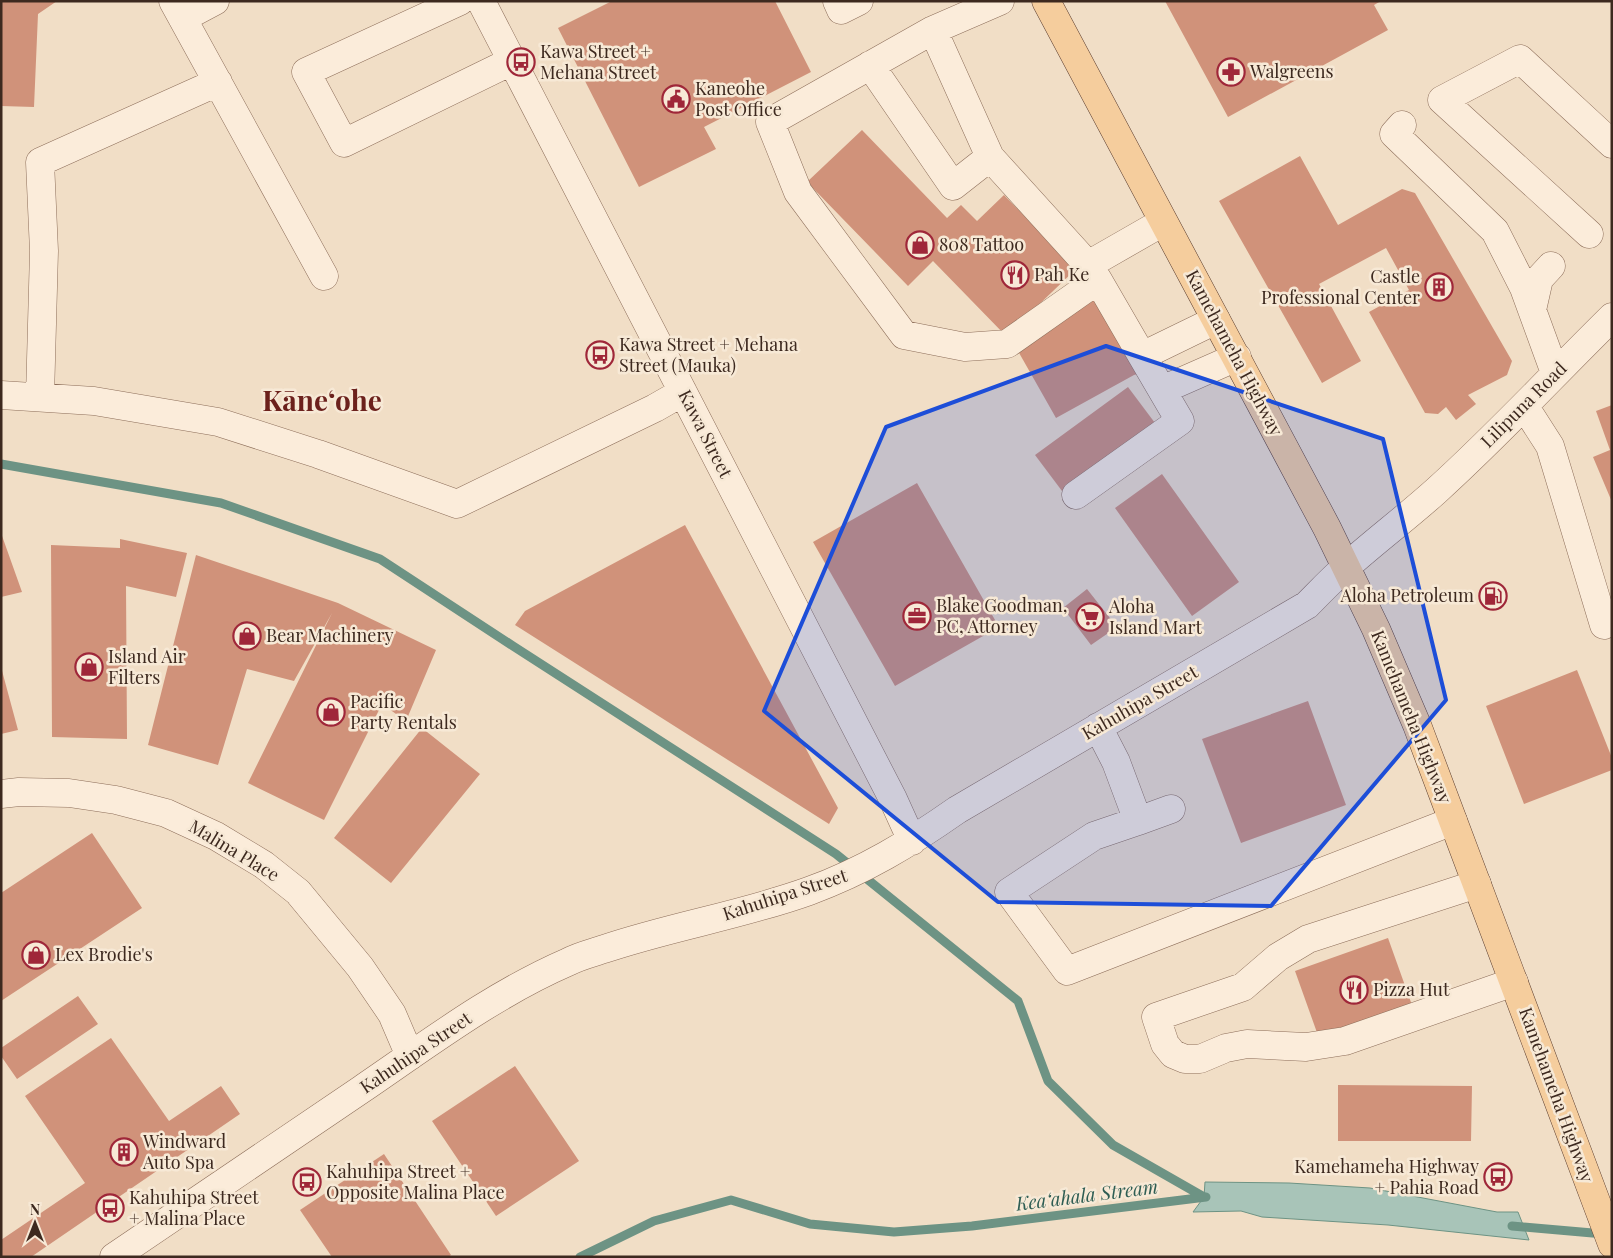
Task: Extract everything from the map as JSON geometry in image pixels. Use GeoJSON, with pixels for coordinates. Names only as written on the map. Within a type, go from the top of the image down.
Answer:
{"type":"FeatureCollection","features":[{"type":"Feature","properties":{"kind":"main road","name":"Kamehameha Highway"},"geometry":{"type":"LineString","coordinates":[[1046,1],[1327,528],[1376,629],[1417,725],[1612,1244]]}},
{"type":"Feature","properties":{"kind":"street"},"geometry":{"type":"LineString","coordinates":[[216,1],[178,10],[324,276]]}},
{"type":"Feature","properties":{"kind":"street"},"geometry":{"type":"LineString","coordinates":[[460,1],[306,72],[344,143],[512,61]]}},
{"type":"Feature","properties":{"kind":"street","name":"Kawa Street"},"geometry":{"type":"LineString","coordinates":[[481,1],[884,781],[912,841]]}},
{"type":"Feature","properties":{"kind":"street"},"geometry":{"type":"LineString","coordinates":[[837,1],[841,10],[859,1]]}},
{"type":"Feature","properties":{"kind":"street"},"geometry":{"type":"LineString","coordinates":[[1000,1],[932,30],[770,122],[798,192],[904,334],[965,347],[1007,344],[1093,272],[1163,222]]}},
{"type":"Feature","properties":{"kind":"street"},"geometry":{"type":"LineString","coordinates":[[932,30],[990,157],[1093,272],[1180,421],[1076,495]]}},
{"type":"Feature","properties":{"kind":"street"},"geometry":{"type":"LineString","coordinates":[[1589,234],[1442,100],[1520,59],[1612,144]]}},
{"type":"Feature","properties":{"kind":"street"},"geometry":{"type":"LineString","coordinates":[[870,65],[953,186],[990,157]]}},
{"type":"Feature","properties":{"kind":"street"},"geometry":{"type":"LineString","coordinates":[[40,397],[44,251],[40,162],[218,82]]}},
{"type":"Feature","properties":{"kind":"street"},"geometry":{"type":"LineString","coordinates":[[1402,125],[1394,134],[1495,231],[1524,288],[1555,373]]}},
{"type":"Feature","properties":{"kind":"street"},"geometry":{"type":"LineString","coordinates":[[1532,310],[1539,279],[1551,266]]}},
{"type":"Feature","properties":{"kind":"street","name":"Lilipuna Road"},"geometry":{"type":"LineString","coordinates":[[1436,491],[1525,407],[1555,373],[1612,317]]}},
{"type":"Feature","properties":{"kind":"street"},"geometry":{"type":"LineString","coordinates":[[1142,356],[1216,320]]}},
{"type":"Feature","properties":{"kind":"street"},"geometry":{"type":"LineString","coordinates":[[1162,390],[1237,357]]}},
{"type":"Feature","properties":{"kind":"street"},"geometry":{"type":"LineString","coordinates":[[1,395],[94,401],[218,422],[318,454],[457,504],[655,408],[683,392]]}},
{"type":"Feature","properties":{"kind":"street"},"geometry":{"type":"LineString","coordinates":[[1525,407],[1550,446],[1604,625]]}},
{"type":"Feature","properties":{"kind":"street","name":"Kahuhipa Street"},"geometry":{"type":"LineString","coordinates":[[114,1257],[410,1056],[520,986],[569,961],[625,942],[809,891],[873,864],[912,841],[957,810],[1307,605],[1346,567],[1436,491]]}},
{"type":"Feature","properties":{"kind":"street"},"geometry":{"type":"LineString","coordinates":[[1098,727],[1116,762],[1138,821]]}},
{"type":"Feature","properties":{"kind":"street","name":"Malina Place"},"geometry":{"type":"LineString","coordinates":[[1,794],[19,792],[69,793],[116,800],[166,813],[216,836],[264,865],[298,892],[360,967],[392,1014],[410,1056]]}},
{"type":"Feature","properties":{"kind":"street"},"geometry":{"type":"LineString","coordinates":[[1171,809],[1094,836],[1009,892],[1067,972],[1453,821]]}},
{"type":"Feature","properties":{"kind":"street"},"geometry":{"type":"LineString","coordinates":[[1477,884],[1308,939],[1278,958],[1243,987],[1156,1017],[1165,1044],[1173,1054],[1184,1059],[1200,1059],[1226,1048],[1247,1044],[1306,1047],[1345,1041],[1514,982]]}},
{"type":"Feature","properties":{"kind":"highlighted area"},"geometry":{"type":"Polygon","coordinates":[[[1106,346],[1383,439],[1446,700],[1271,906],[998,902],[764,711],[886,427],[1106,346]]]}},
{"type":"Feature","properties":{"kind":"shaded area"},"geometry":{"type":"Polygon","coordinates":[[[1205,1182],[1289,1183],[1370,1188],[1497,1212],[1518,1212],[1529,1240],[1388,1225],[1262,1217],[1241,1211],[1193,1212],[1204,1197],[1205,1182]]]}},
{"type":"Feature","properties":{"kind":"building"},"geometry":{"type":"Polygon","coordinates":[[[1,1],[57,1],[38,14],[34,107],[1,106],[1,1]]]}},
{"type":"Feature","properties":{"kind":"building","name":"Kaneohe Post Office"},"geometry":{"type":"Polygon","coordinates":[[[612,1],[775,1],[811,72],[704,127],[716,149],[639,187],[558,28],[612,1]]]}},
{"type":"Feature","properties":{"kind":"building","name":"Walgreens"},"geometry":{"type":"Polygon","coordinates":[[[1165,1],[1381,1],[1374,5],[1388,30],[1228,117],[1165,1]]]}},
{"type":"Feature","properties":{"kind":"building"},"geometry":{"type":"Polygon","coordinates":[[[862,130],[947,218],[961,205],[977,221],[1004,195],[1076,269],[1006,336],[933,261],[908,286],[807,182],[862,130]]]}},
{"type":"Feature","properties":{"kind":"building","name":"Castle Professional Center"},"geometry":{"type":"Polygon","coordinates":[[[1300,156],[1338,225],[1402,189],[1415,193],[1512,361],[1507,375],[1468,395],[1476,404],[1456,420],[1446,407],[1438,414],[1425,413],[1369,312],[1409,290],[1386,248],[1319,284],[1361,361],[1322,383],[1219,201],[1300,156]]]}},
{"type":"Feature","properties":{"kind":"building"},"geometry":{"type":"Polygon","coordinates":[[[1099,297],[1142,373],[1134,375],[1056,418],[1014,344],[1099,297]]]}},
{"type":"Feature","properties":{"kind":"building"},"geometry":{"type":"Polygon","coordinates":[[[1128,387],[1155,423],[1062,491],[1035,455],[1128,387]]]}},
{"type":"Feature","properties":{"kind":"building"},"geometry":{"type":"Polygon","coordinates":[[[1612,405],[1612,502],[1593,457],[1610,450],[1596,411],[1612,405]]]}},
{"type":"Feature","properties":{"kind":"building"},"geometry":{"type":"Polygon","coordinates":[[[1162,474],[1239,582],[1192,616],[1115,508],[1162,474]]]}},
{"type":"Feature","properties":{"kind":"building"},"geometry":{"type":"Polygon","coordinates":[[[917,483],[999,627],[895,686],[813,542],[917,483]]]}},
{"type":"Feature","properties":{"kind":"building"},"geometry":{"type":"Polygon","coordinates":[[[685,525],[838,808],[829,824],[515,625],[525,611],[685,525]]]}},
{"type":"Feature","properties":{"kind":"building"},"geometry":{"type":"Polygon","coordinates":[[[1,533],[22,592],[1,597],[1,533]]]}},
{"type":"Feature","properties":{"kind":"building","name":"Island Air Filters"},"geometry":{"type":"Polygon","coordinates":[[[120,539],[187,553],[176,597],[126,586],[127,739],[52,737],[51,545],[120,548],[120,539]]]}},
{"type":"Feature","properties":{"kind":"building"},"geometry":{"type":"Polygon","coordinates":[[[196,555],[338,603],[436,650],[406,721],[382,704],[324,820],[248,783],[332,613],[294,681],[247,669],[218,765],[148,745],[196,555]]]}},
{"type":"Feature","properties":{"kind":"building","name":"Aloha Island Mart"},"geometry":{"type":"Polygon","coordinates":[[[1087,589],[1117,627],[1091,645],[1063,608],[1087,589]]]}},
{"type":"Feature","properties":{"kind":"building"},"geometry":{"type":"Polygon","coordinates":[[[1,667],[18,730],[1,734],[1,667]]]}},
{"type":"Feature","properties":{"kind":"building"},"geometry":{"type":"Polygon","coordinates":[[[1577,670],[1612,758],[1612,770],[1524,804],[1486,706],[1577,670]]]}},
{"type":"Feature","properties":{"kind":"building"},"geometry":{"type":"Polygon","coordinates":[[[1308,701],[1346,805],[1241,843],[1202,739],[1308,701]]]}},
{"type":"Feature","properties":{"kind":"building"},"geometry":{"type":"Polygon","coordinates":[[[422,728],[480,774],[391,883],[334,838],[422,728]]]}},
{"type":"Feature","properties":{"kind":"building","name":"Lex Brodie's"},"geometry":{"type":"Polygon","coordinates":[[[92,833],[142,908],[1,1001],[1,893],[92,833]]]}},
{"type":"Feature","properties":{"kind":"building","name":"Pizza Hut"},"geometry":{"type":"Polygon","coordinates":[[[1388,938],[1413,1008],[1320,1041],[1295,971],[1388,938]]]}},
{"type":"Feature","properties":{"kind":"building"},"geometry":{"type":"Polygon","coordinates":[[[78,996],[98,1024],[17,1079],[1,1056],[1,1048],[78,996]]]}},
{"type":"Feature","properties":{"kind":"building","name":"Windward Auto Spa"},"geometry":{"type":"Polygon","coordinates":[[[111,1038],[169,1121],[221,1086],[240,1114],[31,1257],[1,1257],[1,1240],[85,1183],[25,1096],[111,1038]]]}},
{"type":"Feature","properties":{"kind":"building"},"geometry":{"type":"Polygon","coordinates":[[[515,1066],[579,1161],[496,1216],[432,1121],[515,1066]]]}},
{"type":"Feature","properties":{"kind":"building"},"geometry":{"type":"Polygon","coordinates":[[[1338,1085],[1472,1086],[1471,1141],[1338,1141],[1338,1085]]]}},
{"type":"Feature","properties":{"kind":"building"},"geometry":{"type":"Polygon","coordinates":[[[384,1154],[451,1255],[448,1257],[332,1257],[300,1210],[384,1154]]]}},
{"type":"Feature","properties":{"kind":"waterway"},"geometry":{"type":"LineString","coordinates":[[1,464],[221,503],[380,559],[836,854],[1018,1001],[1048,1081],[1113,1145],[1204,1197]]}},
{"type":"Feature","properties":{"kind":"waterway","name":"Keaʻahala Stream"},"geometry":{"type":"LineString","coordinates":[[580,1257],[654,1221],[731,1200],[810,1224],[894,1232],[972,1226],[1206,1197]]}},
{"type":"Feature","properties":{"kind":"waterway","name":"Keaʻahala Stream"},"geometry":{"type":"LineString","coordinates":[[1512,1226],[1604,1234]]}},
{"type":"Feature","properties":{"kind":"place","name":"Kawa Street + Mehana Street"},"geometry":{"type":"Point","coordinates":[521,62]}},
{"type":"Feature","properties":{"kind":"place","name":"Walgreens"},"geometry":{"type":"Point","coordinates":[1231,72]}},
{"type":"Feature","properties":{"kind":"place","name":"Kaneohe Post Office"},"geometry":{"type":"Point","coordinates":[676,99]}},
{"type":"Feature","properties":{"kind":"place","name":"808 Tattoo"},"geometry":{"type":"Point","coordinates":[920,245]}},
{"type":"Feature","properties":{"kind":"place","name":"Pah Ke"},"geometry":{"type":"Point","coordinates":[1015,275]}},
{"type":"Feature","properties":{"kind":"place","name":"Castle Professional Center"},"geometry":{"type":"Point","coordinates":[1439,287]}},
{"type":"Feature","properties":{"kind":"place","name":"Kawa Street + Mehana Street (Mauka)"},"geometry":{"type":"Point","coordinates":[600,355]}},
{"type":"Feature","properties":{"kind":"place","name":"Aloha Petroleum"},"geometry":{"type":"Point","coordinates":[1493,596]}},
{"type":"Feature","properties":{"kind":"place","name":"Blake Goodman, PC, Attorney"},"geometry":{"type":"Point","coordinates":[917,616]}},
{"type":"Feature","properties":{"kind":"place","name":"Aloha Island Mart"},"geometry":{"type":"Point","coordinates":[1090,617]}},
{"type":"Feature","properties":{"kind":"place","name":"Bear Machinery"},"geometry":{"type":"Point","coordinates":[247,636]}},
{"type":"Feature","properties":{"kind":"place","name":"Island Air Filters"},"geometry":{"type":"Point","coordinates":[89,667]}},
{"type":"Feature","properties":{"kind":"place","name":"Pacific Party Rentals"},"geometry":{"type":"Point","coordinates":[331,712]}},
{"type":"Feature","properties":{"kind":"place","name":"Lex Brodie's"},"geometry":{"type":"Point","coordinates":[36,955]}},
{"type":"Feature","properties":{"kind":"place","name":"Pizza Hut"},"geometry":{"type":"Point","coordinates":[1354,990]}},
{"type":"Feature","properties":{"kind":"place","name":"Windward Auto Spa"},"geometry":{"type":"Point","coordinates":[124,1152]}},
{"type":"Feature","properties":{"kind":"place","name":"Kamehameha Highway + Pahia Road"},"geometry":{"type":"Point","coordinates":[1498,1177]}},
{"type":"Feature","properties":{"kind":"place","name":"Kahuhipa Street + Opposite Malina Place"},"geometry":{"type":"Point","coordinates":[307,1182]}},
{"type":"Feature","properties":{"kind":"place","name":"Kahuhipa Street + Malina Place"},"geometry":{"type":"Point","coordinates":[110,1208]}},
{"type":"Feature","properties":{"kind":"district","name":"Kāneʻohe"},"geometry":{"type":"Point","coordinates":[322,401]}}]}
